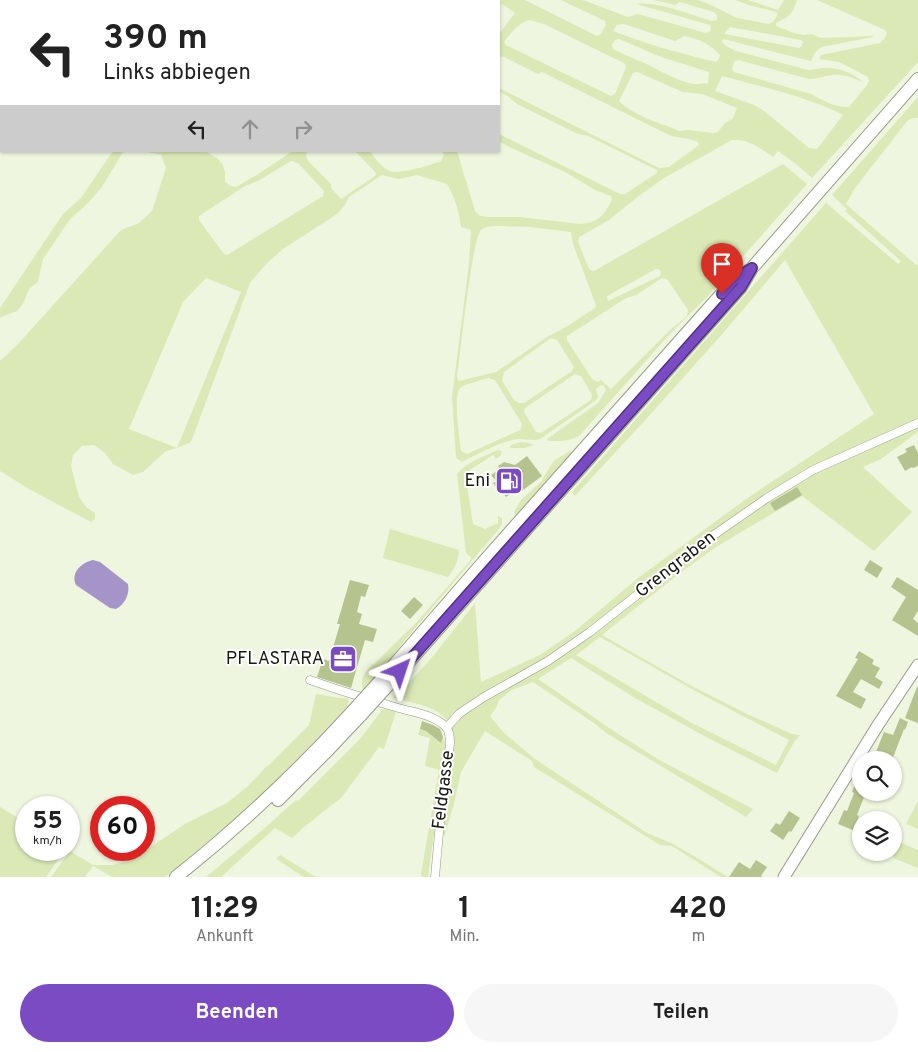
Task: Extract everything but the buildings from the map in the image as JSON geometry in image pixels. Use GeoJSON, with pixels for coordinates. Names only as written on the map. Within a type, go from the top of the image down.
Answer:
{"type":"FeatureCollection","features":[{"type":"Feature","properties":{"kind":"main road"},"geometry":{"type":"LineString","coordinates":[[190,877],[292,787],[741,287],[752,268],[918,79]]}},
{"type":"Feature","properties":{"kind":"main road"},"geometry":{"type":"LineString","coordinates":[[176,877],[276,791],[356,714]]}},
{"type":"Feature","properties":{"kind":"street","name":"Grengraben"},"geometry":{"type":"LineString","coordinates":[[447,727],[460,713],[499,688],[548,661],[590,632],[708,539],[767,498],[813,470],[918,423]]}},
{"type":"Feature","properties":{"kind":"street"},"geometry":{"type":"LineString","coordinates":[[784,877],[878,725],[918,665]]}},
{"type":"Feature","properties":{"kind":"street","name":"Feldgasse"},"geometry":{"type":"LineString","coordinates":[[310,680],[423,715],[439,721],[447,727],[450,735],[450,753],[435,877]]}},
{"type":"Feature","properties":{"kind":"green space"},"geometry":{"type":"Polygon","coordinates":[[[500,0],[525,0],[597,36],[600,35],[606,25],[605,21],[561,0],[583,0],[628,17],[638,14],[706,33],[711,29],[710,25],[636,4],[664,6],[712,21],[717,20],[717,15],[714,12],[680,2],[675,5],[653,0],[698,0],[737,18],[769,24],[773,22],[778,14],[776,12],[735,0],[748,0],[778,10],[784,0],[797,0],[792,12],[776,23],[776,26],[794,33],[811,34],[821,38],[873,37],[822,47],[818,49],[811,61],[723,39],[722,42],[736,51],[808,70],[830,68],[840,70],[850,73],[863,82],[838,75],[809,79],[738,60],[734,62],[732,69],[734,72],[811,94],[834,105],[849,107],[867,85],[868,77],[839,62],[819,59],[821,55],[880,43],[887,33],[885,30],[817,0],[918,0],[918,62],[812,178],[778,151],[773,157],[759,147],[744,141],[732,140],[664,178],[609,220],[579,237],[578,241],[587,265],[590,270],[594,271],[783,164],[807,184],[708,296],[668,336],[580,435],[565,441],[547,440],[598,403],[606,390],[601,385],[596,389],[598,397],[595,401],[540,439],[516,439],[487,449],[462,462],[456,458],[452,397],[469,263],[471,230],[461,227],[456,205],[447,184],[417,175],[399,179],[382,175],[349,197],[338,213],[283,249],[267,263],[250,283],[191,442],[177,448],[166,451],[143,472],[133,475],[113,464],[105,453],[94,445],[82,446],[73,455],[71,466],[79,497],[86,507],[95,513],[95,519],[91,522],[29,489],[0,471],[0,361],[18,344],[121,230],[139,223],[152,211],[166,168],[161,155],[148,152],[207,152],[218,159],[223,165],[225,182],[236,187],[291,152],[308,152],[306,155],[308,161],[331,184],[331,188],[341,199],[375,176],[376,173],[356,152],[371,152],[384,168],[390,171],[401,172],[441,161],[444,154],[442,152],[457,152],[475,211],[480,216],[519,217],[580,224],[591,222],[600,217],[612,200],[611,196],[595,190],[565,172],[507,146],[500,142],[500,134],[620,194],[625,194],[657,173],[657,170],[517,104],[500,92],[500,88],[659,168],[669,167],[699,145],[695,141],[671,136],[542,72],[538,74],[504,57],[500,57],[500,33],[515,13],[500,3],[500,0]],[[530,20],[522,23],[515,29],[504,42],[506,45],[611,96],[615,94],[626,67],[624,63],[544,24],[530,20]],[[624,24],[617,25],[613,31],[690,56],[716,62],[720,55],[700,40],[690,37],[685,36],[675,41],[624,24]],[[730,27],[725,34],[799,48],[803,42],[801,40],[730,27]],[[619,39],[615,40],[612,45],[613,49],[680,80],[693,84],[708,84],[709,72],[661,57],[619,39]],[[637,72],[633,73],[619,101],[631,111],[680,131],[713,133],[718,132],[725,123],[733,118],[737,108],[702,94],[683,92],[637,72]],[[722,76],[715,91],[754,105],[809,148],[817,149],[843,115],[799,97],[722,76]],[[291,161],[258,181],[245,186],[199,216],[199,220],[224,254],[227,255],[323,196],[324,191],[298,163],[291,161]],[[495,226],[481,230],[474,254],[467,300],[457,378],[459,381],[496,372],[547,337],[595,308],[596,305],[573,244],[571,232],[530,227],[495,226]],[[656,269],[607,296],[608,301],[660,276],[660,270],[656,269]],[[206,278],[183,302],[129,429],[177,448],[241,292],[206,278]],[[662,278],[636,295],[626,298],[567,336],[567,340],[592,379],[598,382],[601,380],[611,389],[669,331],[687,316],[688,310],[667,279],[662,278]],[[551,338],[504,372],[502,380],[514,400],[524,403],[572,371],[574,367],[557,340],[551,338]],[[575,374],[525,408],[524,412],[536,432],[541,433],[591,400],[592,395],[581,376],[575,374]],[[488,378],[461,387],[458,391],[457,417],[461,451],[467,454],[520,430],[522,424],[495,380],[488,378]]]}},
{"type":"Feature","properties":{"kind":"green space"},"geometry":{"type":"Polygon","coordinates":[[[918,97],[918,118],[908,120],[855,188],[846,204],[918,265],[918,432],[881,459],[863,467],[912,512],[874,551],[802,496],[716,547],[602,635],[686,683],[743,712],[792,734],[800,735],[794,742],[777,773],[635,698],[571,658],[538,679],[661,761],[753,809],[746,817],[606,733],[533,682],[512,690],[499,700],[490,716],[504,733],[535,759],[647,833],[673,844],[728,877],[721,877],[672,846],[660,845],[534,767],[532,761],[485,731],[461,772],[444,837],[444,815],[454,747],[454,735],[451,726],[443,716],[433,709],[393,698],[434,655],[475,603],[481,682],[540,655],[575,631],[638,578],[749,497],[874,414],[785,260],[648,417],[575,496],[572,492],[826,203],[898,264],[901,261],[845,211],[847,209],[832,195],[918,97]],[[600,637],[576,655],[690,722],[776,765],[789,740],[699,693],[600,637]]]}},
{"type":"Feature","properties":{"kind":"green space"},"geometry":{"type":"Polygon","coordinates":[[[112,152],[123,152],[102,187],[70,219],[43,259],[38,282],[29,289],[23,304],[17,311],[0,318],[0,308],[63,214],[81,198],[112,152]]]}},
{"type":"Feature","properties":{"kind":"green space"},"geometry":{"type":"Polygon","coordinates":[[[521,442],[534,445],[524,448],[510,448],[511,445],[521,442]]]}},
{"type":"Feature","properties":{"kind":"green space"},"geometry":{"type":"Polygon","coordinates":[[[498,450],[502,451],[501,455],[496,459],[493,455],[470,470],[466,479],[473,524],[485,529],[498,523],[498,516],[502,518],[502,524],[404,641],[376,679],[374,678],[363,690],[362,682],[366,672],[415,624],[470,561],[471,557],[466,553],[457,474],[470,463],[498,450]]]}},
{"type":"Feature","properties":{"kind":"green space"},"geometry":{"type":"Polygon","coordinates":[[[570,451],[573,453],[515,516],[514,512],[521,500],[541,482],[555,460],[570,451]]]}},
{"type":"Feature","properties":{"kind":"green space"},"geometry":{"type":"Polygon","coordinates":[[[390,529],[459,550],[453,571],[448,577],[383,558],[390,529]]]}},
{"type":"Feature","properties":{"kind":"green space"},"geometry":{"type":"Polygon","coordinates":[[[316,694],[347,698],[349,700],[347,707],[247,809],[165,877],[112,877],[93,866],[85,877],[51,877],[63,861],[80,861],[80,857],[93,865],[113,865],[127,861],[155,861],[155,844],[185,824],[227,803],[248,786],[309,725],[316,694]]]}},
{"type":"Feature","properties":{"kind":"green space"},"geometry":{"type":"Polygon","coordinates":[[[383,709],[396,712],[384,749],[379,747],[341,798],[292,838],[275,828],[221,877],[206,877],[296,800],[298,801],[359,740],[383,709]]]}},
{"type":"Feature","properties":{"kind":"green space"},"geometry":{"type":"Polygon","coordinates":[[[420,729],[431,732],[431,735],[441,743],[443,737],[446,745],[428,877],[422,877],[421,874],[439,770],[425,766],[430,738],[418,735],[420,729]]]}},
{"type":"Feature","properties":{"kind":"green space"},"geometry":{"type":"Polygon","coordinates":[[[918,801],[918,829],[906,824],[918,801]]]}},
{"type":"Feature","properties":{"kind":"green space"},"geometry":{"type":"Polygon","coordinates":[[[0,807],[15,816],[15,861],[57,861],[46,877],[0,877],[0,807]]]}},
{"type":"Feature","properties":{"kind":"green space"},"geometry":{"type":"Polygon","coordinates":[[[902,843],[918,850],[918,868],[900,861],[902,843]]]}},
{"type":"Feature","properties":{"kind":"green space"},"geometry":{"type":"Polygon","coordinates":[[[280,855],[316,877],[304,877],[276,859],[280,855]]]}},
{"type":"Feature","properties":{"kind":"shaded area"},"geometry":{"type":"Polygon","coordinates":[[[93,560],[100,562],[128,584],[126,598],[116,609],[110,608],[76,585],[75,576],[78,569],[85,563],[93,560]]]}},
{"type":"Feature","properties":{"kind":"place","name":"Eni"},"geometry":{"type":"Point","coordinates":[509,481]}},
{"type":"Feature","properties":{"kind":"place","name":"PFLASTARA"},"geometry":{"type":"Point","coordinates":[343,659]}},
{"type":"Feature","properties":{"kind":"route"},"geometry":{"type":"LineString","coordinates":[[400,671],[741,287],[752,268],[734,280],[722,294]]}}]}
